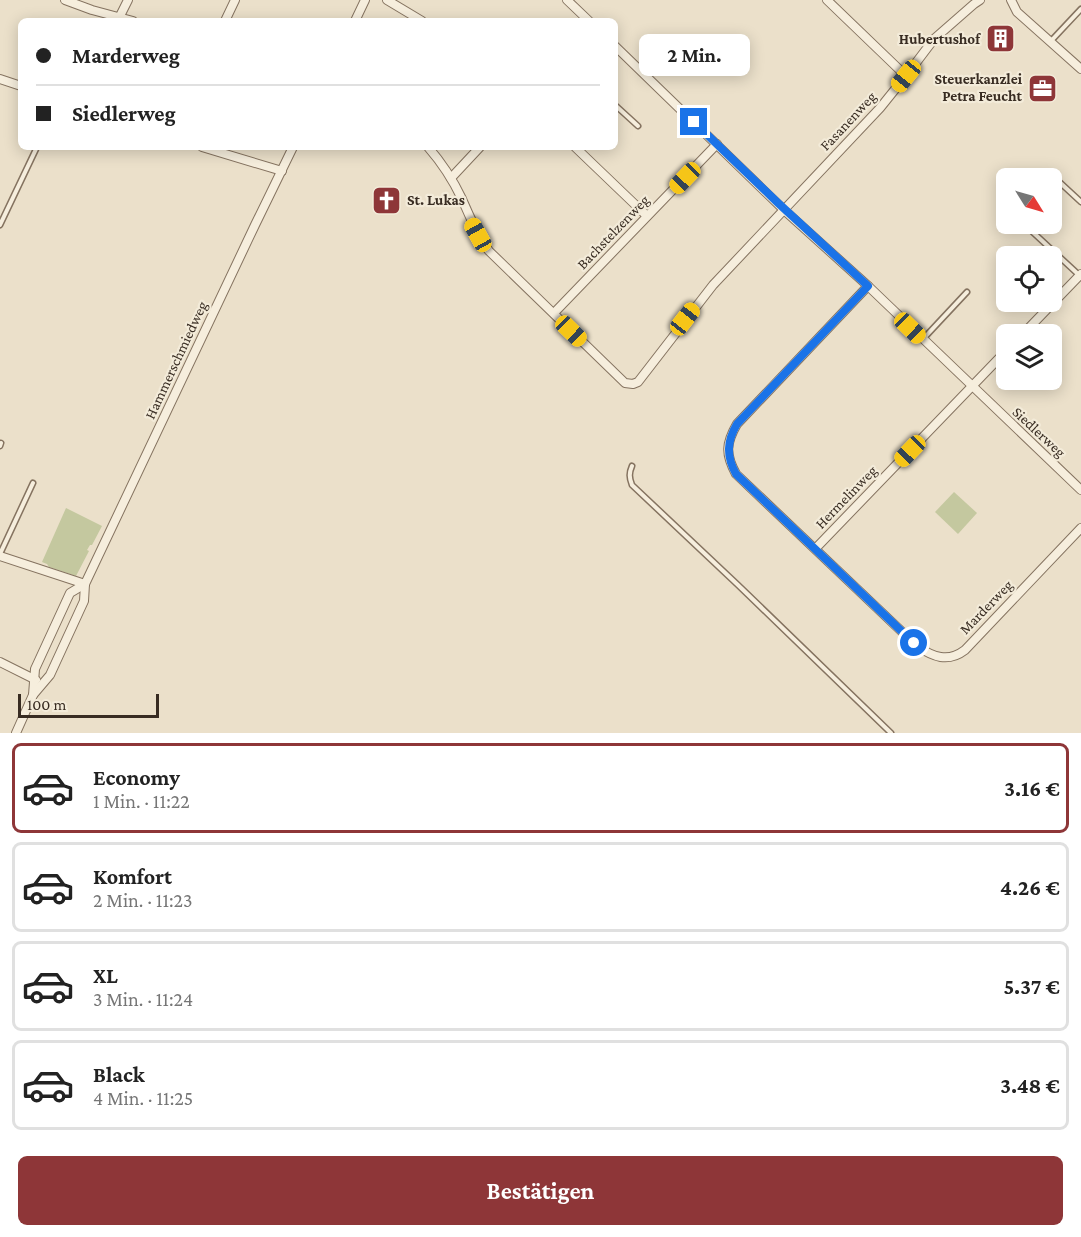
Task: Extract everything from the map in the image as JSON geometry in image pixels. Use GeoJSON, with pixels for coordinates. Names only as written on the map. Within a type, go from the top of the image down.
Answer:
{"type":"FeatureCollection","features":[{"type":"Feature","properties":{"kind":"street"},"geometry":{"type":"LineString","coordinates":[[65,0],[119,18],[128,0]]}},
{"type":"Feature","properties":{"kind":"street"},"geometry":{"type":"LineString","coordinates":[[226,18],[234,0]]}},
{"type":"Feature","properties":{"kind":"street"},"geometry":{"type":"LineString","coordinates":[[356,18],[365,0]]}},
{"type":"Feature","properties":{"kind":"street"},"geometry":{"type":"LineString","coordinates":[[387,0],[417,18]]}},
{"type":"Feature","properties":{"kind":"street"},"geometry":{"type":"LineString","coordinates":[[567,0],[586,18]]}},
{"type":"Feature","properties":{"kind":"street"},"geometry":{"type":"LineString","coordinates":[[827,0],[906,76]]}},
{"type":"Feature","properties":{"kind":"street","name":"Fasanenweg"},"geometry":{"type":"LineString","coordinates":[[431,150],[451,178],[472,224],[486,247],[626,383],[633,384],[638,382],[713,285],[880,108],[934,39],[980,0]]}},
{"type":"Feature","properties":{"kind":"street"},"geometry":{"type":"LineString","coordinates":[[1011,0],[1017,12],[1081,69]]}},
{"type":"Feature","properties":{"kind":"street","name":"Siedlerweg"},"geometry":{"type":"LineString","coordinates":[[618,49],[784,210],[868,286],[1081,490]]}},
{"type":"Feature","properties":{"kind":"street"},"geometry":{"type":"LineString","coordinates":[[0,79],[18,86]]}},
{"type":"Feature","properties":{"kind":"street","name":"Bachstelzenweg"},"geometry":{"type":"LineString","coordinates":[[554,313],[717,144]]}},
{"type":"Feature","properties":{"kind":"street"},"geometry":{"type":"LineString","coordinates":[[212,150],[282,171]]}},
{"type":"Feature","properties":{"kind":"street","name":"Hammerschmiedweg"},"geometry":{"type":"LineString","coordinates":[[16,733],[33,695],[50,675],[84,601],[85,584],[292,150]]}},
{"type":"Feature","properties":{"kind":"street"},"geometry":{"type":"LineString","coordinates":[[451,178],[477,150]]}},
{"type":"Feature","properties":{"kind":"street"},"geometry":{"type":"LineString","coordinates":[[578,150],[646,216]]}},
{"type":"Feature","properties":{"kind":"street"},"geometry":{"type":"LineString","coordinates":[[1033,324],[1081,275]]}},
{"type":"Feature","properties":{"kind":"street","name":"Marderweg"},"geometry":{"type":"LineString","coordinates":[[868,286],[741,420],[731,435],[728,446],[730,460],[736,474],[917,646],[930,655],[945,658],[960,654],[965,650],[1081,528]]}},
{"type":"Feature","properties":{"kind":"street","name":"Hermelinweg"},"geometry":{"type":"LineString","coordinates":[[816,548],[996,362]]}},
{"type":"Feature","properties":{"kind":"street"},"geometry":{"type":"LineString","coordinates":[[0,555],[85,584]]}},
{"type":"Feature","properties":{"kind":"street","name":"Hammerschmiedweg"},"geometry":{"type":"LineString","coordinates":[[33,695],[35,669],[70,593],[85,584]]}},
{"type":"Feature","properties":{"kind":"street"},"geometry":{"type":"LineString","coordinates":[[0,662],[43,684]]}},
{"type":"Feature","properties":{"kind":"lane"},"geometry":{"type":"LineString","coordinates":[[1050,42],[1081,9]]}},
{"type":"Feature","properties":{"kind":"lane"},"geometry":{"type":"LineString","coordinates":[[618,108],[638,126]]}},
{"type":"Feature","properties":{"kind":"lane"},"geometry":{"type":"LineString","coordinates":[[0,225],[36,150]]}},
{"type":"Feature","properties":{"kind":"lane"},"geometry":{"type":"LineString","coordinates":[[1062,184],[1081,202]]}},
{"type":"Feature","properties":{"kind":"lane"},"geometry":{"type":"LineString","coordinates":[[1035,234],[1081,275]]}},
{"type":"Feature","properties":{"kind":"lane"},"geometry":{"type":"LineString","coordinates":[[922,339],[966,292]]}},
{"type":"Feature","properties":{"kind":"lane"},"geometry":{"type":"LineString","coordinates":[[632,466],[630,471],[632,485],[891,733]]}},
{"type":"Feature","properties":{"kind":"lane"},"geometry":{"type":"LineString","coordinates":[[0,555],[33,483]]}},
{"type":"Feature","properties":{"kind":"green space"},"geometry":{"type":"Polygon","coordinates":[[[954,492],[977,513],[958,534],[935,512],[954,492]]]}},
{"type":"Feature","properties":{"kind":"green space"},"geometry":{"type":"Polygon","coordinates":[[[66,508],[102,526],[87,550],[89,551],[76,576],[49,567],[42,562],[66,508]]]}},
{"type":"Feature","properties":{"kind":"place","name":"Hubertushof"},"geometry":{"type":"Point","coordinates":[1001,39]}},
{"type":"Feature","properties":{"kind":"place","name":"Steuerkanzlei Petra Feucht"},"geometry":{"type":"Point","coordinates":[1043,88]}},
{"type":"Feature","properties":{"kind":"place","name":"St. Lukas"},"geometry":{"type":"Point","coordinates":[386,200]}},
{"type":"Feature","properties":{"kind":"route"},"geometry":{"type":"LineString","coordinates":[[694,122],[868,286],[737,424],[728,446],[730,460],[736,474],[914,643]]}}]}
